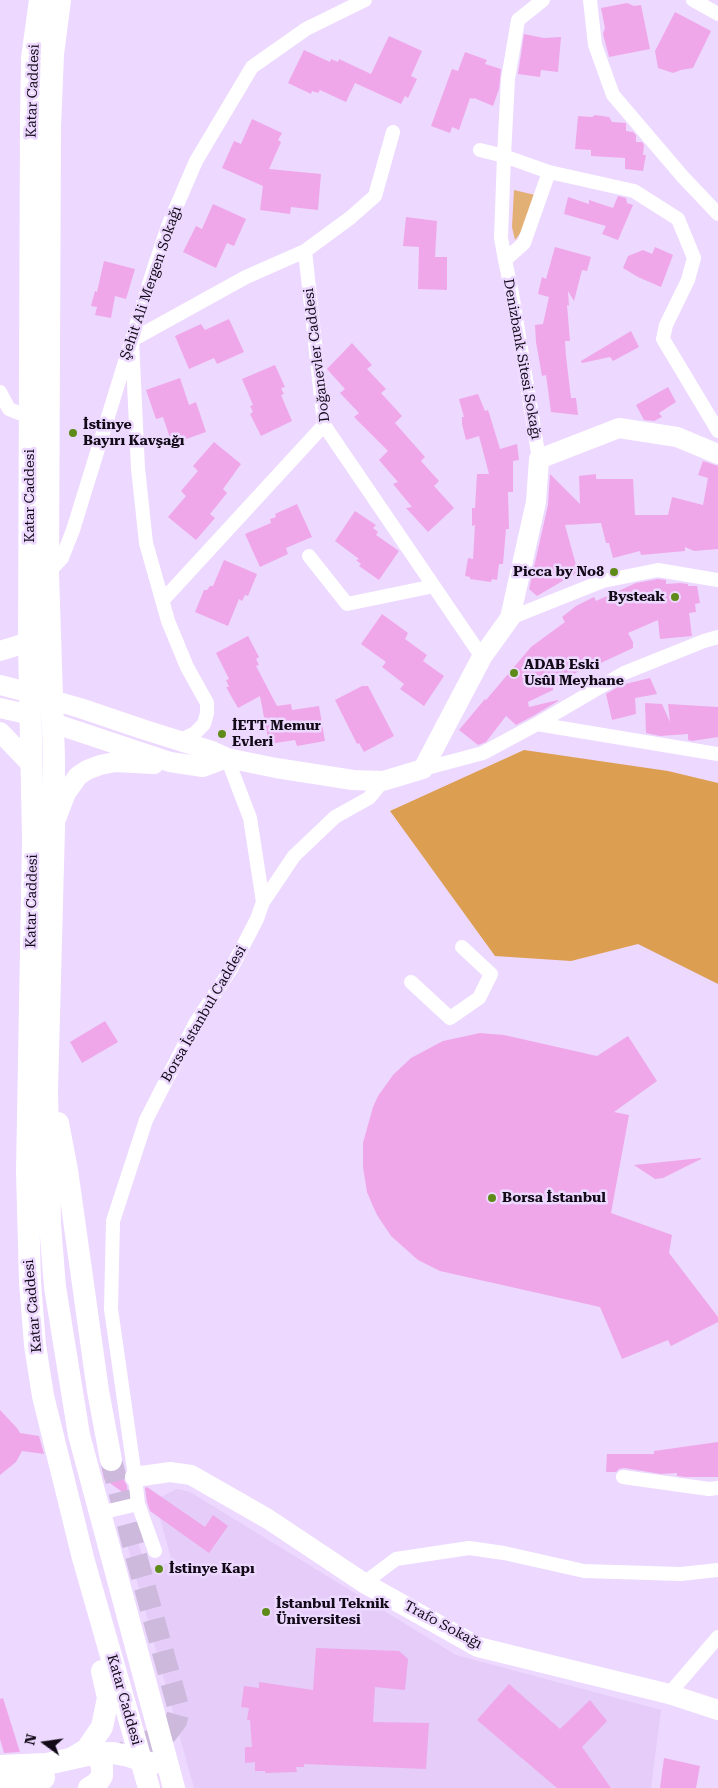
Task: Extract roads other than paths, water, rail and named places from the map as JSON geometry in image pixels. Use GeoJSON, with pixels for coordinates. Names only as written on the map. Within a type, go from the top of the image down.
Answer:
{"type":"FeatureCollection","features":[{"type":"Feature","properties":{"kind":"main road","name":"Katar Caddesi"},"geometry":{"type":"LineString","coordinates":[[40,0],[32,58],[31,120],[39,412],[48,573],[52,700],[54,828],[47,1090],[50,1224],[54,1287],[80,1435],[172,1781]]}},
{"type":"Feature","properties":{"kind":"main road","name":"Katar Caddesi"},"geometry":{"type":"LineString","coordinates":[[60,0],[53,54],[29,642],[33,839],[27,1172],[30,1282],[43,1396],[58,1462],[100,1621],[149,1788]]}},
{"type":"Feature","properties":{"kind":"main road"},"geometry":{"type":"LineString","coordinates":[[30,693],[42,699],[52,700]]}},
{"type":"Feature","properties":{"kind":"main road"},"geometry":{"type":"LineString","coordinates":[[31,715],[52,723]]}},
{"type":"Feature","properties":{"kind":"main road"},"geometry":{"type":"LineString","coordinates":[[47,1090],[56,1116],[67,1170],[98,1391],[112,1460]]}},
{"type":"Feature","properties":{"kind":"main road"},"geometry":{"type":"LineString","coordinates":[[58,1462],[75,1476],[82,1505],[89,1512],[100,1514]]}},
{"type":"Feature","properties":{"kind":"main road"},"geometry":{"type":"LineString","coordinates":[[73,1521],[100,1514]]}},
{"type":"Feature","properties":{"kind":"main road"},"geometry":{"type":"LineString","coordinates":[[85,1766],[87,1749],[95,1740],[102,1727],[108,1698],[98,1653],[100,1621]]}},
{"type":"Feature","properties":{"kind":"main road"},"geometry":{"type":"LineString","coordinates":[[0,1782],[46,1778],[85,1766],[113,1753],[141,1760],[172,1781]]}},
{"type":"Feature","properties":{"kind":"main road"},"geometry":{"type":"LineString","coordinates":[[0,1766],[46,1764],[85,1766]]}},
{"type":"Feature","properties":{"kind":"street","name":"Şehit Ali Mergen Sokağı"},"geometry":{"type":"LineString","coordinates":[[48,573],[62,558],[73,530],[168,226],[196,160],[252,68],[306,29],[365,0]]}},
{"type":"Feature","properties":{"kind":"street","name":"Denizbank Sitesi Sokağı"},"geometry":{"type":"LineString","coordinates":[[539,459],[501,238],[508,79],[518,20],[542,0]]}},
{"type":"Feature","properties":{"kind":"street"},"geometry":{"type":"LineString","coordinates":[[580,0],[613,94],[683,177],[718,214]]}},
{"type":"Feature","properties":{"kind":"street"},"geometry":{"type":"LineString","coordinates":[[590,0],[595,45]]}},
{"type":"Feature","properties":{"kind":"street"},"geometry":{"type":"LineString","coordinates":[[693,0],[718,14]]}},
{"type":"Feature","properties":{"kind":"street"},"geometry":{"type":"LineString","coordinates":[[179,741],[195,733],[204,724],[207,702],[187,667],[168,621],[146,543],[138,468],[132,340],[246,277],[305,251],[350,218],[375,196],[393,132]]}},
{"type":"Feature","properties":{"kind":"street"},"geometry":{"type":"LineString","coordinates":[[480,150],[504,156],[549,172],[634,192],[678,219],[694,258],[688,280],[666,325],[663,339],[718,431]]}},
{"type":"Feature","properties":{"kind":"street","name":"Denizbank Sitesi Sokağı"},"geometry":{"type":"LineString","coordinates":[[505,260],[524,243],[549,172]]}},
{"type":"Feature","properties":{"kind":"street","name":"Doğanevler Caddesi"},"geometry":{"type":"LineString","coordinates":[[305,251],[324,425],[482,657]]}},
{"type":"Feature","properties":{"kind":"street"},"geometry":{"type":"LineString","coordinates":[[0,392],[10,409],[20,412],[39,412]]}},
{"type":"Feature","properties":{"kind":"street"},"geometry":{"type":"LineString","coordinates":[[163,600],[324,425]]}},
{"type":"Feature","properties":{"kind":"street"},"geometry":{"type":"LineString","coordinates":[[423,768],[482,657],[510,618],[536,502],[539,459],[619,428],[677,437],[718,454]]}},
{"type":"Feature","properties":{"kind":"street"},"geometry":{"type":"LineString","coordinates":[[309,556],[347,604],[434,586]]}},
{"type":"Feature","properties":{"kind":"street"},"geometry":{"type":"LineString","coordinates":[[510,618],[602,581],[658,570],[718,580]]}},
{"type":"Feature","properties":{"kind":"street"},"geometry":{"type":"LineString","coordinates":[[52,700],[212,751],[227,758],[276,768],[343,778],[383,781],[423,768],[483,753],[624,673],[718,637]]}},
{"type":"Feature","properties":{"kind":"street"},"geometry":{"type":"LineString","coordinates":[[0,651],[29,642]]}},
{"type":"Feature","properties":{"kind":"street"},"geometry":{"type":"LineString","coordinates":[[0,685],[30,693]]}},
{"type":"Feature","properties":{"kind":"street"},"geometry":{"type":"LineString","coordinates":[[0,708],[31,715]]}},
{"type":"Feature","properties":{"kind":"street"},"geometry":{"type":"LineString","coordinates":[[52,723],[170,762],[203,767],[227,758]]}},
{"type":"Feature","properties":{"kind":"street"},"geometry":{"type":"LineString","coordinates":[[537,724],[718,754]]}},
{"type":"Feature","properties":{"kind":"street"},"geometry":{"type":"LineString","coordinates":[[0,732],[31,764]]}},
{"type":"Feature","properties":{"kind":"street"},"geometry":{"type":"LineString","coordinates":[[227,758],[250,818],[263,902]]}},
{"type":"Feature","properties":{"kind":"street"},"geometry":{"type":"LineString","coordinates":[[54,828],[66,793],[78,776],[86,770],[115,762],[149,764],[170,762]]}},
{"type":"Feature","properties":{"kind":"street","name":"Borsa İstanbul Caddesi"},"geometry":{"type":"LineString","coordinates":[[155,1551],[138,1504],[136,1477],[111,1309],[113,1221],[146,1120],[196,1022],[231,969],[257,919],[263,902],[294,856],[335,818],[369,798],[383,781]]}},
{"type":"Feature","properties":{"kind":"street"},"geometry":{"type":"LineString","coordinates":[[411,982],[450,1018],[479,998],[491,974],[462,947]]}},
{"type":"Feature","properties":{"kind":"street","name":"Trafo Sokağı"},"geometry":{"type":"LineString","coordinates":[[136,1477],[170,1472],[191,1475],[268,1519],[364,1583],[478,1647],[669,1694],[718,1710]]}},
{"type":"Feature","properties":{"kind":"street"},"geometry":{"type":"LineString","coordinates":[[624,1478],[710,1489],[718,1488]]}},
{"type":"Feature","properties":{"kind":"street"},"geometry":{"type":"LineString","coordinates":[[100,1514],[138,1504]]}},
{"type":"Feature","properties":{"kind":"street"},"geometry":{"type":"LineString","coordinates":[[364,1583],[396,1559],[469,1548],[504,1553],[584,1571],[681,1574],[718,1570]]}},
{"type":"Feature","properties":{"kind":"street"},"geometry":{"type":"LineString","coordinates":[[669,1694],[718,1637]]}},
{"type":"Feature","properties":{"kind":"tunnel"},"geometry":{"type":"LineString","coordinates":[[111,1460],[179,1710],[176,1721],[167,1733],[119,1755]]}},
{"type":"Feature","properties":{"kind":"place","name":"İstinye Bayırı Kavşağı"},"geometry":{"type":"Point","coordinates":[73,433]}},
{"type":"Feature","properties":{"kind":"place","name":"Picca by No8"},"geometry":{"type":"Point","coordinates":[614,572]}},
{"type":"Feature","properties":{"kind":"place","name":"Bysteak"},"geometry":{"type":"Point","coordinates":[675,597]}},
{"type":"Feature","properties":{"kind":"place","name":"ADAB Eski Usûl Meyhane"},"geometry":{"type":"Point","coordinates":[514,673]}},
{"type":"Feature","properties":{"kind":"place","name":"İETT Memur Evleri"},"geometry":{"type":"Point","coordinates":[222,734]}},
{"type":"Feature","properties":{"kind":"place","name":"Borsa İstanbul"},"geometry":{"type":"Point","coordinates":[492,1198]}},
{"type":"Feature","properties":{"kind":"place","name":"İstinye Kapı"},"geometry":{"type":"Point","coordinates":[159,1569]}},
{"type":"Feature","properties":{"kind":"place","name":"İstanbul Teknik Üniversitesi"},"geometry":{"type":"Point","coordinates":[266,1612]}}]}
